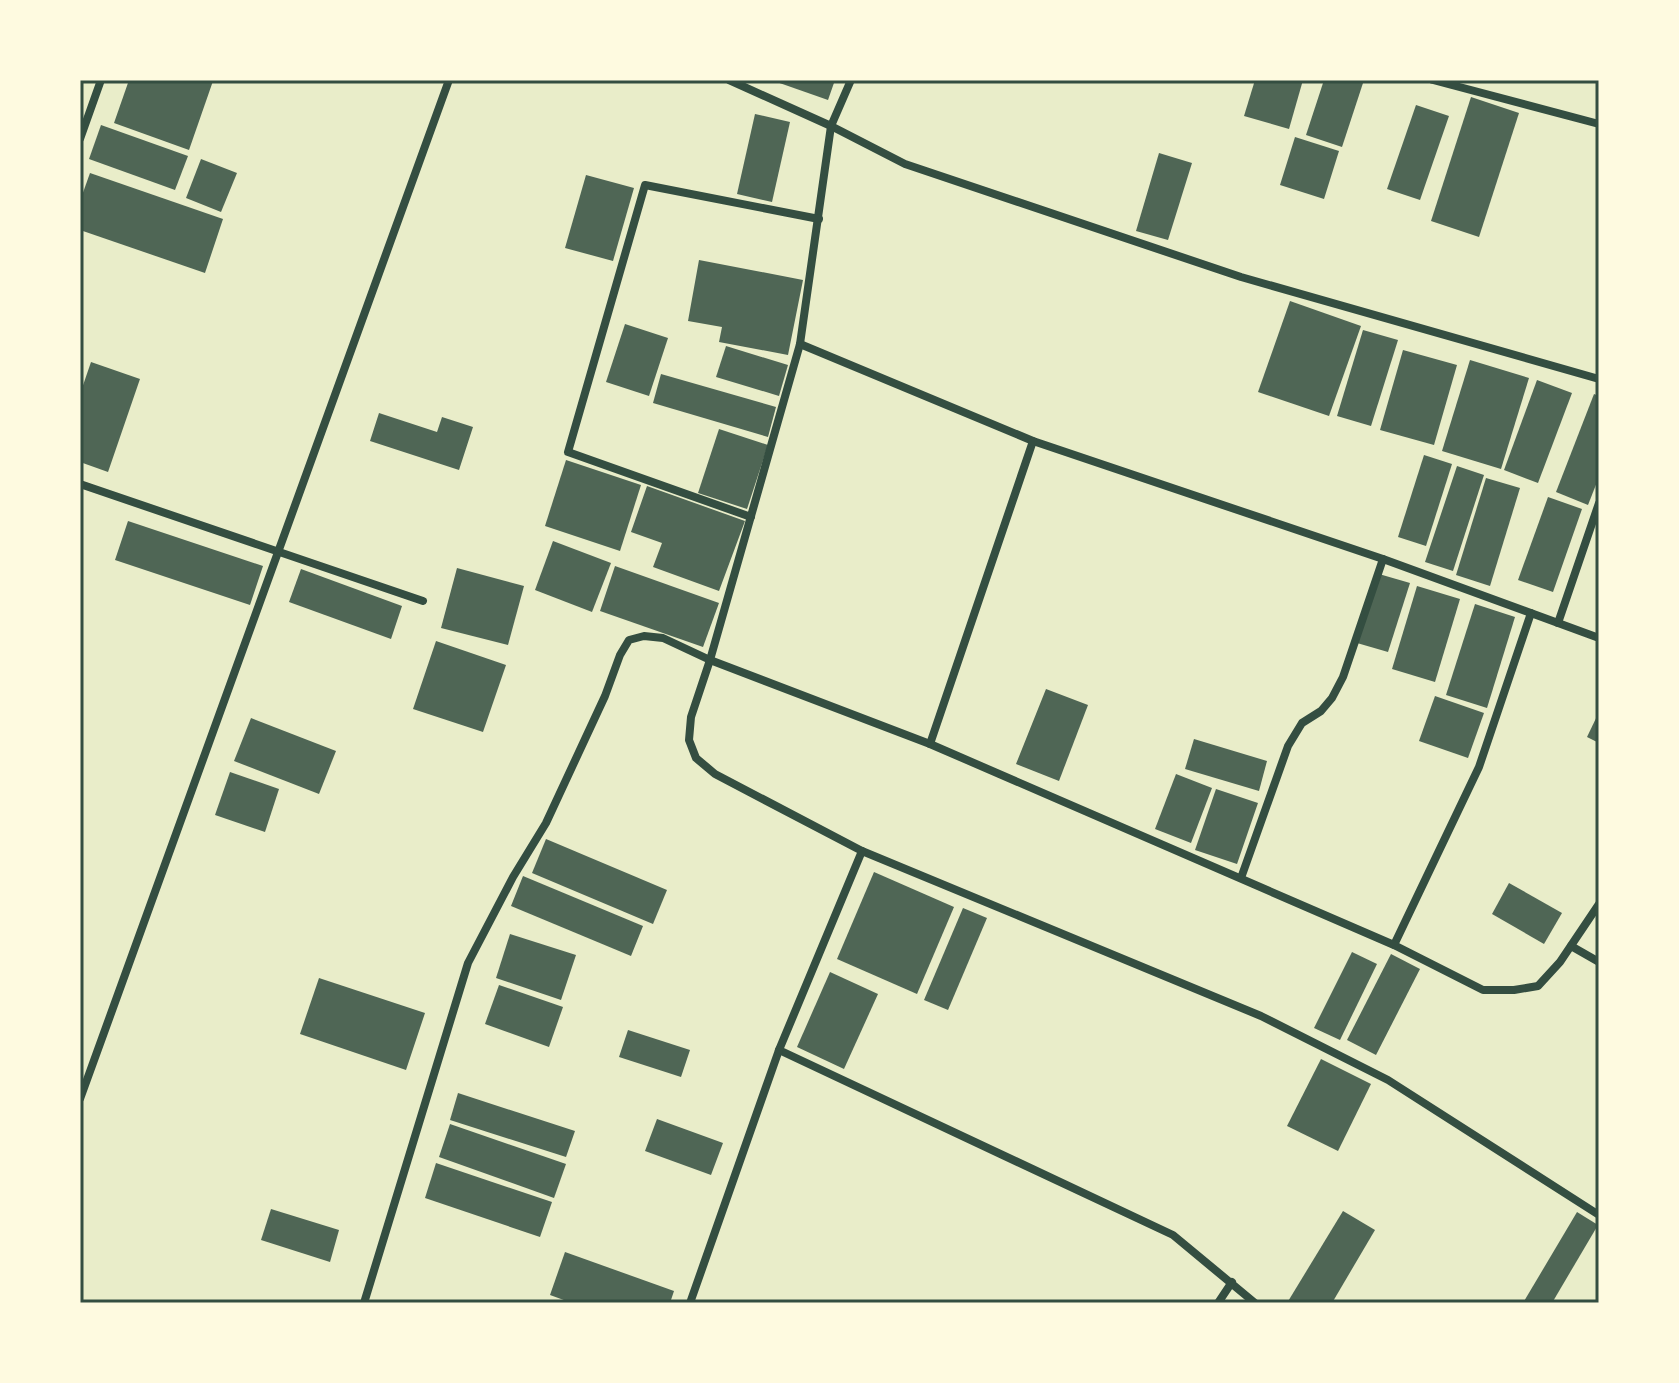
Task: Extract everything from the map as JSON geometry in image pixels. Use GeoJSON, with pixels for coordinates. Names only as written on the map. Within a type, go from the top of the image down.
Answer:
{"type":"FeatureCollection","features":[{"type":"Feature","properties":{"kind":"street"},"geometry":{"type":"LineString","coordinates":[[80,139],[101,80]]}},
{"type":"Feature","properties":{"kind":"street"},"geometry":{"type":"LineString","coordinates":[[80,1099],[449,80]]}},
{"type":"Feature","properties":{"kind":"street"},"geometry":{"type":"LineString","coordinates":[[729,80],[831,126],[905,164],[1241,277],[1599,379]]}},
{"type":"Feature","properties":{"kind":"street"},"geometry":{"type":"LineString","coordinates":[[851,80],[831,126],[800,344],[691,717],[689,740],[696,758],[715,774],[862,851],[1275,1023],[1388,1080],[1599,1215]]}},
{"type":"Feature","properties":{"kind":"street"},"geometry":{"type":"LineString","coordinates":[[1433,80],[1599,124]]}},
{"type":"Feature","properties":{"kind":"street"},"geometry":{"type":"LineString","coordinates":[[751,517],[568,452],[645,185],[819,219]]}},
{"type":"Feature","properties":{"kind":"street"},"geometry":{"type":"LineString","coordinates":[[800,344],[1033,441],[1383,559],[1599,638]]}},
{"type":"Feature","properties":{"kind":"street"},"geometry":{"type":"LineString","coordinates":[[930,744],[1033,441]]}},
{"type":"Feature","properties":{"kind":"street"},"geometry":{"type":"LineString","coordinates":[[80,484],[423,601]]}},
{"type":"Feature","properties":{"kind":"street"},"geometry":{"type":"LineString","coordinates":[[1558,623],[1599,503]]}},
{"type":"Feature","properties":{"kind":"street"},"geometry":{"type":"LineString","coordinates":[[1241,878],[1288,746],[1302,723],[1321,711],[1332,698],[1343,677],[1383,559]]}},
{"type":"Feature","properties":{"kind":"street"},"geometry":{"type":"LineString","coordinates":[[1394,945],[1479,767],[1531,613]]}},
{"type":"Feature","properties":{"kind":"street"},"geometry":{"type":"LineString","coordinates":[[364,1303],[468,963],[513,877],[546,823],[629,640],[644,636],[663,638],[710,660],[930,744],[1394,945],[1483,990],[1538,986],[1560,962],[1599,904]]}},
{"type":"Feature","properties":{"kind":"street"},"geometry":{"type":"LineString","coordinates":[[690,1303],[779,1050],[862,851]]}},
{"type":"Feature","properties":{"kind":"street"},"geometry":{"type":"LineString","coordinates":[[1571,946],[1599,962]]}},
{"type":"Feature","properties":{"kind":"street"},"geometry":{"type":"LineString","coordinates":[[779,1050],[1173,1235],[1255,1303]]}},
{"type":"Feature","properties":{"kind":"street"},"geometry":{"type":"LineString","coordinates":[[1218,1303],[1232,1282]]}},
{"type":"Feature","properties":{"kind":"building"},"geometry":{"type":"Polygon","coordinates":[[[129,80],[213,81],[189,150],[114,123],[129,80]]]}},
{"type":"Feature","properties":{"kind":"building"},"geometry":{"type":"Polygon","coordinates":[[[771,80],[835,80],[828,100],[771,80]]]}},
{"type":"Feature","properties":{"kind":"building"},"geometry":{"type":"Polygon","coordinates":[[[1255,80],[1303,80],[1289,129],[1244,116],[1255,80]]]}},
{"type":"Feature","properties":{"kind":"building"},"geometry":{"type":"Polygon","coordinates":[[[1324,80],[1364,80],[1342,147],[1306,135],[1324,80]]]}},
{"type":"Feature","properties":{"kind":"building"},"geometry":{"type":"Polygon","coordinates":[[[1471,97],[1519,113],[1479,237],[1431,221],[1471,97]]]}},
{"type":"Feature","properties":{"kind":"building"},"geometry":{"type":"Polygon","coordinates":[[[1416,105],[1449,116],[1420,200],[1387,189],[1416,105]]]}},
{"type":"Feature","properties":{"kind":"building"},"geometry":{"type":"Polygon","coordinates":[[[755,114],[790,122],[772,202],[737,194],[755,114]]]}},
{"type":"Feature","properties":{"kind":"building"},"geometry":{"type":"Polygon","coordinates":[[[101,125],[188,156],[175,190],[89,159],[101,125]]]}},
{"type":"Feature","properties":{"kind":"building"},"geometry":{"type":"Polygon","coordinates":[[[1295,137],[1339,151],[1324,199],[1280,185],[1295,137]]]}},
{"type":"Feature","properties":{"kind":"building"},"geometry":{"type":"Polygon","coordinates":[[[1159,153],[1192,163],[1168,240],[1136,231],[1159,153]]]}},
{"type":"Feature","properties":{"kind":"building"},"geometry":{"type":"Polygon","coordinates":[[[201,159],[237,173],[221,212],[186,198],[201,159]]]}},
{"type":"Feature","properties":{"kind":"building"},"geometry":{"type":"Polygon","coordinates":[[[90,173],[223,219],[205,273],[80,230],[80,201],[90,173]]]}},
{"type":"Feature","properties":{"kind":"building"},"geometry":{"type":"Polygon","coordinates":[[[586,175],[634,188],[613,261],[565,248],[586,175]]]}},
{"type":"Feature","properties":{"kind":"building"},"geometry":{"type":"Polygon","coordinates":[[[699,260],[803,280],[788,355],[719,342],[722,327],[688,321],[699,260]]]}},
{"type":"Feature","properties":{"kind":"building"},"geometry":{"type":"Polygon","coordinates":[[[1290,301],[1361,326],[1329,416],[1258,392],[1290,301]]]}},
{"type":"Feature","properties":{"kind":"building"},"geometry":{"type":"Polygon","coordinates":[[[625,324],[668,338],[649,396],[606,382],[625,324]]]}},
{"type":"Feature","properties":{"kind":"building"},"geometry":{"type":"Polygon","coordinates":[[[1363,330],[1398,340],[1371,426],[1337,416],[1363,330]]]}},
{"type":"Feature","properties":{"kind":"building"},"geometry":{"type":"Polygon","coordinates":[[[726,346],[788,365],[779,396],[716,377],[726,346]]]}},
{"type":"Feature","properties":{"kind":"building"},"geometry":{"type":"Polygon","coordinates":[[[1403,350],[1457,365],[1434,445],[1380,430],[1403,350]]]}},
{"type":"Feature","properties":{"kind":"building"},"geometry":{"type":"Polygon","coordinates":[[[1470,360],[1529,378],[1501,469],[1442,451],[1470,360]]]}},
{"type":"Feature","properties":{"kind":"building"},"geometry":{"type":"Polygon","coordinates":[[[91,362],[140,379],[108,472],[80,462],[80,394],[91,362]]]}},
{"type":"Feature","properties":{"kind":"building"},"geometry":{"type":"Polygon","coordinates":[[[661,374],[776,407],[768,437],[653,403],[661,374]]]}},
{"type":"Feature","properties":{"kind":"building"},"geometry":{"type":"Polygon","coordinates":[[[1537,380],[1572,393],[1538,483],[1504,470],[1537,380]]]}},
{"type":"Feature","properties":{"kind":"building"},"geometry":{"type":"Polygon","coordinates":[[[1594,394],[1599,396],[1599,477],[1588,505],[1556,492],[1594,394]]]}},
{"type":"Feature","properties":{"kind":"building"},"geometry":{"type":"Polygon","coordinates":[[[379,413],[437,432],[442,417],[473,427],[459,470],[370,441],[379,413]]]}},
{"type":"Feature","properties":{"kind":"building"},"geometry":{"type":"Polygon","coordinates":[[[719,429],[768,445],[747,509],[698,493],[719,429]]]}},
{"type":"Feature","properties":{"kind":"building"},"geometry":{"type":"Polygon","coordinates":[[[1424,455],[1452,464],[1426,546],[1398,537],[1424,455]]]}},
{"type":"Feature","properties":{"kind":"building"},"geometry":{"type":"Polygon","coordinates":[[[566,460],[641,485],[620,551],[545,526],[566,460]]]}},
{"type":"Feature","properties":{"kind":"building"},"geometry":{"type":"Polygon","coordinates":[[[1457,466],[1484,475],[1453,571],[1425,562],[1457,466]]]}},
{"type":"Feature","properties":{"kind":"building"},"geometry":{"type":"Polygon","coordinates":[[[1486,478],[1520,488],[1490,586],[1456,575],[1486,478]]]}},
{"type":"Feature","properties":{"kind":"building"},"geometry":{"type":"Polygon","coordinates":[[[647,486],[745,521],[719,591],[653,567],[662,543],[631,532],[647,486]]]}},
{"type":"Feature","properties":{"kind":"building"},"geometry":{"type":"Polygon","coordinates":[[[1548,497],[1582,509],[1553,592],[1518,580],[1548,497]]]}},
{"type":"Feature","properties":{"kind":"building"},"geometry":{"type":"Polygon","coordinates":[[[128,521],[263,566],[250,605],[115,560],[128,521]]]}},
{"type":"Feature","properties":{"kind":"building"},"geometry":{"type":"Polygon","coordinates":[[[553,541],[611,563],[592,612],[535,590],[553,541]]]}},
{"type":"Feature","properties":{"kind":"building"},"geometry":{"type":"Polygon","coordinates":[[[615,566],[719,603],[703,647],[600,611],[615,566]]]}},
{"type":"Feature","properties":{"kind":"building"},"geometry":{"type":"Polygon","coordinates":[[[457,568],[524,586],[508,645],[441,628],[457,568]]]}},
{"type":"Feature","properties":{"kind":"building"},"geometry":{"type":"Polygon","coordinates":[[[301,569],[402,606],[391,639],[289,602],[301,569]]]}},
{"type":"Feature","properties":{"kind":"building"},"geometry":{"type":"Polygon","coordinates":[[[1379,574],[1410,583],[1388,652],[1357,643],[1379,574]]]}},
{"type":"Feature","properties":{"kind":"building"},"geometry":{"type":"Polygon","coordinates":[[[1417,586],[1460,599],[1435,682],[1392,669],[1417,586]]]}},
{"type":"Feature","properties":{"kind":"building"},"geometry":{"type":"Polygon","coordinates":[[[1475,604],[1515,617],[1487,708],[1446,695],[1475,604]]]}},
{"type":"Feature","properties":{"kind":"building"},"geometry":{"type":"Polygon","coordinates":[[[436,641],[506,665],[483,732],[413,709],[436,641]]]}},
{"type":"Feature","properties":{"kind":"building"},"geometry":{"type":"Polygon","coordinates":[[[1046,689],[1088,705],[1059,781],[1016,764],[1046,689]]]}},
{"type":"Feature","properties":{"kind":"building"},"geometry":{"type":"Polygon","coordinates":[[[1435,696],[1484,713],[1468,758],[1419,741],[1435,696]]]}},
{"type":"Feature","properties":{"kind":"building"},"geometry":{"type":"Polygon","coordinates":[[[1599,712],[1599,743],[1587,737],[1599,712]]]}},
{"type":"Feature","properties":{"kind":"building"},"geometry":{"type":"Polygon","coordinates":[[[251,718],[336,751],[319,794],[234,761],[251,718]]]}},
{"type":"Feature","properties":{"kind":"building"},"geometry":{"type":"Polygon","coordinates":[[[1194,739],[1267,761],[1259,791],[1185,769],[1194,739]]]}},
{"type":"Feature","properties":{"kind":"building"},"geometry":{"type":"Polygon","coordinates":[[[230,772],[279,789],[265,832],[215,815],[230,772]]]}},
{"type":"Feature","properties":{"kind":"building"},"geometry":{"type":"Polygon","coordinates":[[[1176,774],[1212,788],[1191,843],[1155,829],[1176,774]]]}},
{"type":"Feature","properties":{"kind":"building"},"geometry":{"type":"Polygon","coordinates":[[[1216,789],[1258,803],[1237,864],[1195,850],[1216,789]]]}},
{"type":"Feature","properties":{"kind":"building"},"geometry":{"type":"Polygon","coordinates":[[[546,839],[667,890],[653,924],[532,873],[546,839]]]}},
{"type":"Feature","properties":{"kind":"building"},"geometry":{"type":"Polygon","coordinates":[[[874,872],[954,907],[917,994],[837,959],[874,872]]]}},
{"type":"Feature","properties":{"kind":"building"},"geometry":{"type":"Polygon","coordinates":[[[523,876],[643,926],[631,956],[511,906],[523,876]]]}},
{"type":"Feature","properties":{"kind":"building"},"geometry":{"type":"Polygon","coordinates":[[[1509,883],[1562,913],[1544,944],[1492,914],[1509,883]]]}},
{"type":"Feature","properties":{"kind":"building"},"geometry":{"type":"Polygon","coordinates":[[[963,908],[987,918],[948,1010],[924,1000],[963,908]]]}},
{"type":"Feature","properties":{"kind":"building"},"geometry":{"type":"Polygon","coordinates":[[[510,934],[576,955],[561,1000],[496,978],[510,934]]]}},
{"type":"Feature","properties":{"kind":"building"},"geometry":{"type":"Polygon","coordinates":[[[1352,952],[1377,964],[1340,1040],[1314,1028],[1352,952]]]}},
{"type":"Feature","properties":{"kind":"building"},"geometry":{"type":"Polygon","coordinates":[[[1391,954],[1420,969],[1376,1055],[1347,1040],[1391,954]]]}},
{"type":"Feature","properties":{"kind":"building"},"geometry":{"type":"Polygon","coordinates":[[[830,972],[878,994],[844,1069],[797,1047],[830,972]]]}},
{"type":"Feature","properties":{"kind":"building"},"geometry":{"type":"Polygon","coordinates":[[[319,978],[425,1013],[406,1070],[300,1034],[319,978]]]}},
{"type":"Feature","properties":{"kind":"building"},"geometry":{"type":"Polygon","coordinates":[[[499,985],[563,1007],[549,1047],[485,1024],[499,985]]]}},
{"type":"Feature","properties":{"kind":"building"},"geometry":{"type":"Polygon","coordinates":[[[628,1030],[690,1050],[681,1077],[619,1057],[628,1030]]]}},
{"type":"Feature","properties":{"kind":"building"},"geometry":{"type":"Polygon","coordinates":[[[1321,1059],[1371,1084],[1338,1151],[1287,1126],[1321,1059]]]}},
{"type":"Feature","properties":{"kind":"building"},"geometry":{"type":"Polygon","coordinates":[[[458,1093],[575,1131],[566,1157],[450,1120],[458,1093]]]}},
{"type":"Feature","properties":{"kind":"building"},"geometry":{"type":"Polygon","coordinates":[[[657,1119],[723,1143],[711,1175],[645,1151],[657,1119]]]}},
{"type":"Feature","properties":{"kind":"building"},"geometry":{"type":"Polygon","coordinates":[[[450,1124],[566,1164],[554,1198],[439,1157],[450,1124]]]}},
{"type":"Feature","properties":{"kind":"building"},"geometry":{"type":"Polygon","coordinates":[[[436,1163],[552,1202],[540,1237],[425,1198],[436,1163]]]}},
{"type":"Feature","properties":{"kind":"building"},"geometry":{"type":"Polygon","coordinates":[[[271,1209],[339,1230],[330,1262],[261,1240],[271,1209]]]}},
{"type":"Feature","properties":{"kind":"building"},"geometry":{"type":"Polygon","coordinates":[[[1343,1211],[1375,1230],[1332,1303],[1287,1303],[1343,1211]]]}},
{"type":"Feature","properties":{"kind":"building"},"geometry":{"type":"Polygon","coordinates":[[[1577,1212],[1598,1225],[1552,1303],[1523,1303],[1577,1212]]]}},
{"type":"Feature","properties":{"kind":"building"},"geometry":{"type":"Polygon","coordinates":[[[565,1252],[674,1291],[670,1303],[572,1303],[550,1295],[565,1252]]]}}]}
